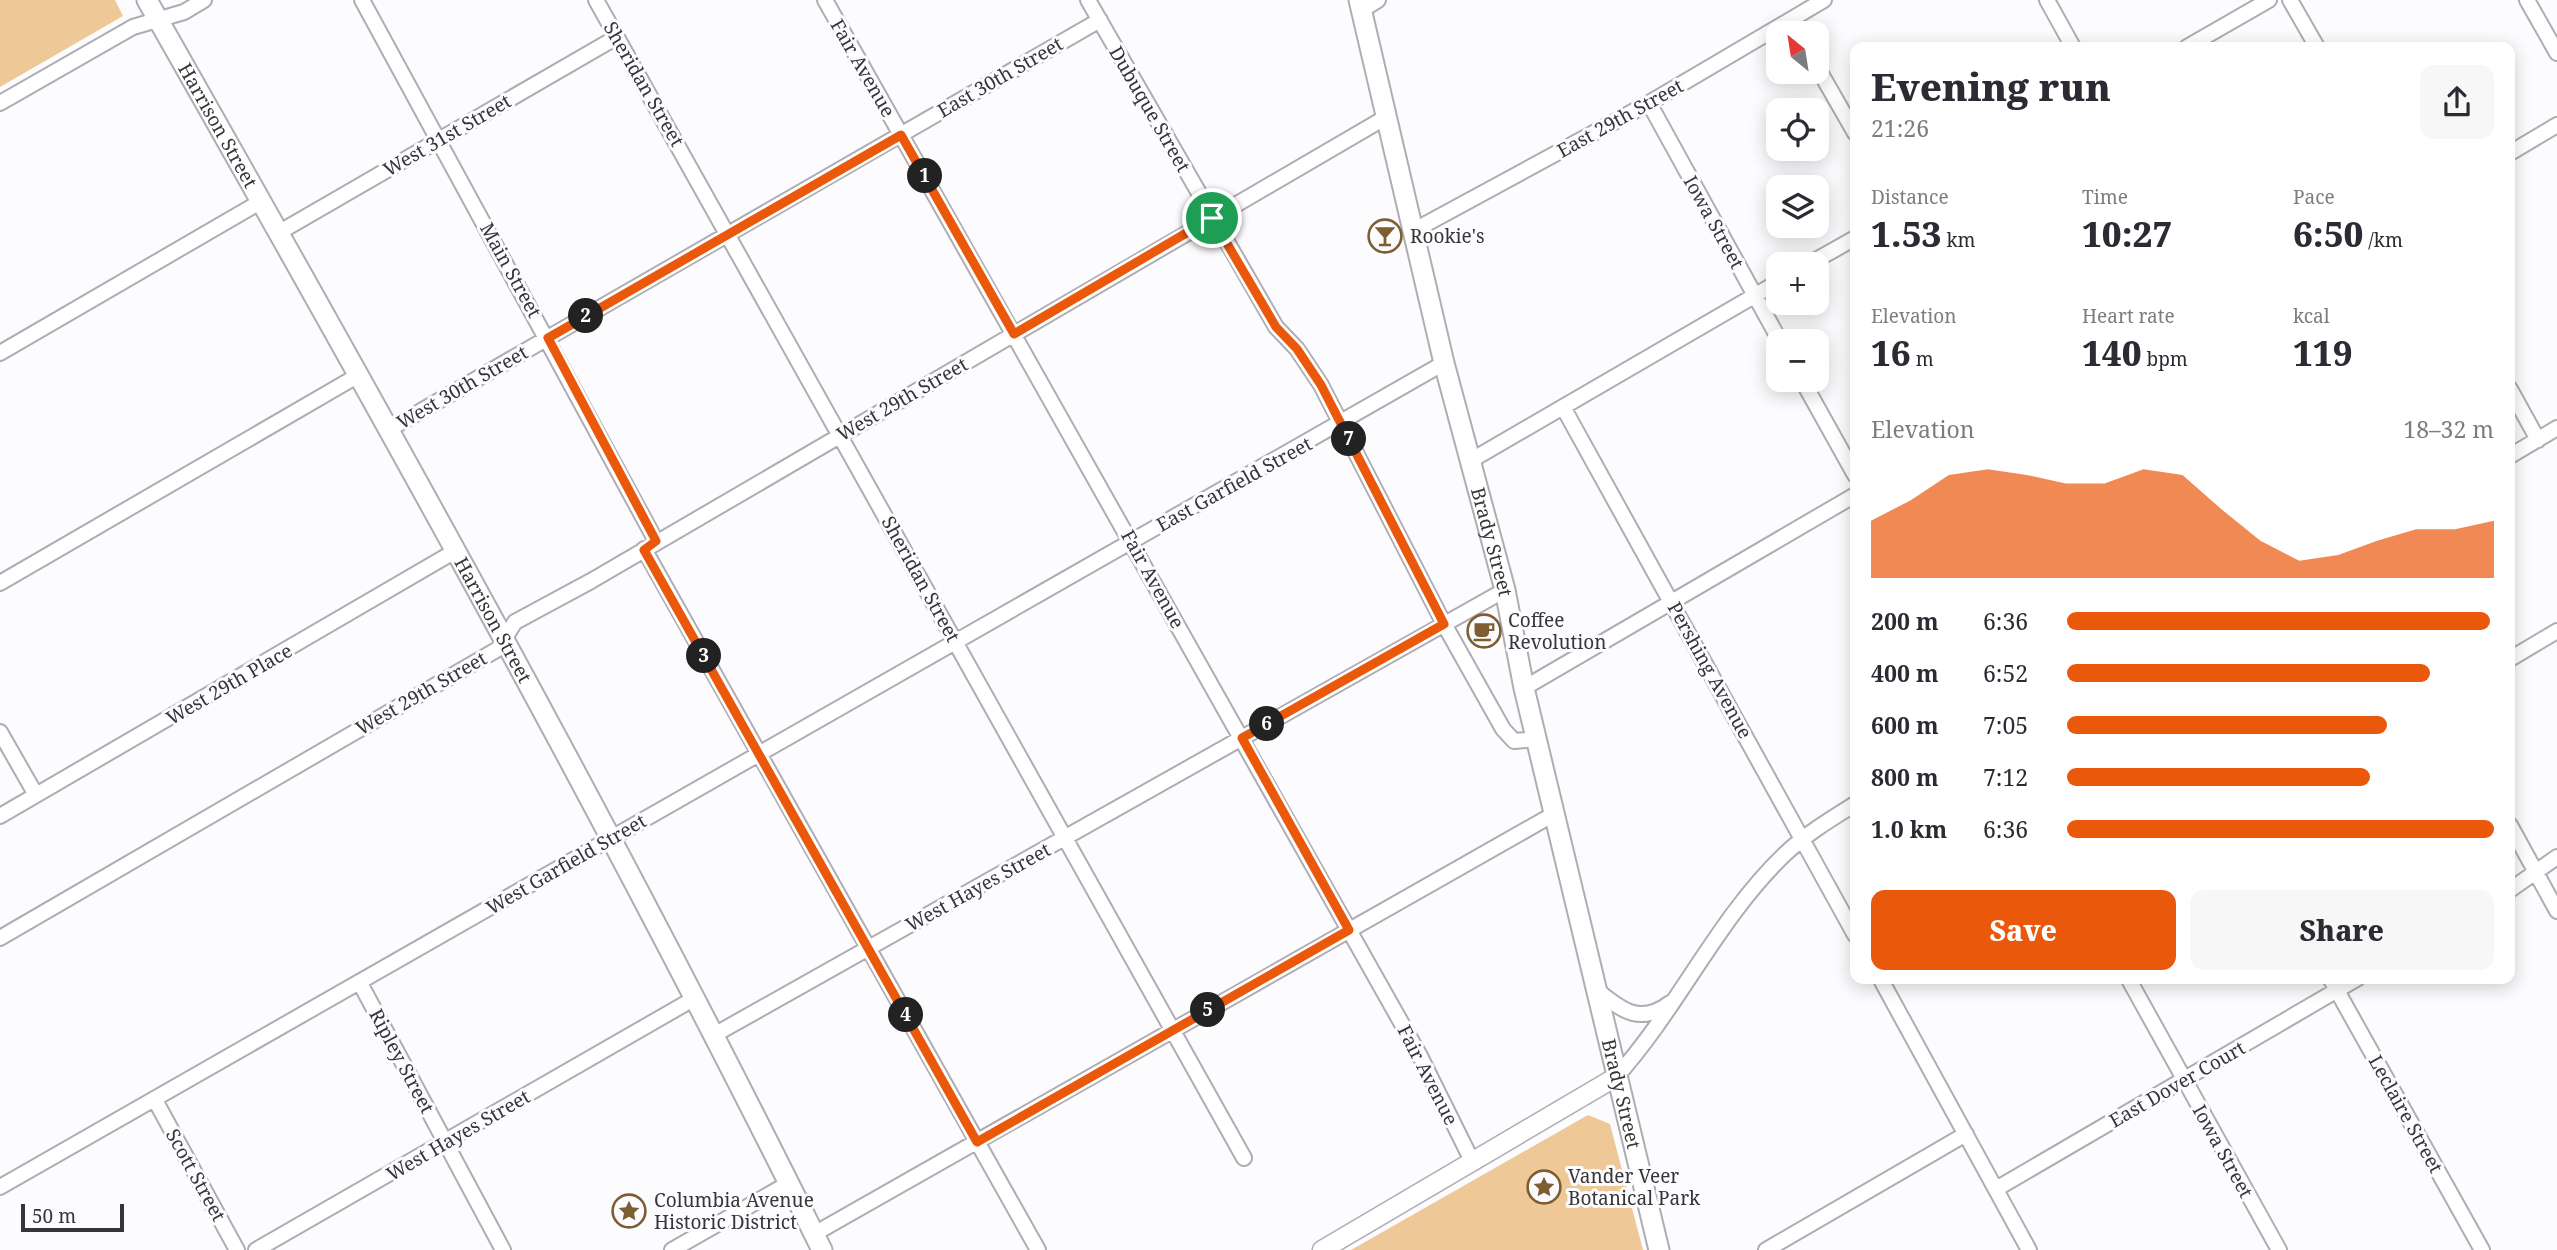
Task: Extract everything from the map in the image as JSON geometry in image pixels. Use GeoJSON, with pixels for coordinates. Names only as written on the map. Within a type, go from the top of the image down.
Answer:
{"type":"FeatureCollection","features":[{"type":"Feature","properties":{"kind":"highway","name":"Harrison Street"},"geometry":{"type":"LineString","coordinates":[[147,0],[457,551],[612,837],[818,1242]]}},
{"type":"Feature","properties":{"kind":"highway","name":"Brady Street"},"geometry":{"type":"LineString","coordinates":[[1366,3],[1413,232],[1444,363],[1505,590],[1524,688],[1659,1250]]}},
{"type":"Feature","properties":{"kind":"main road"},"geometry":{"type":"LineString","coordinates":[[1322,1250],[1616,1077]]}},
{"type":"Feature","properties":{"kind":"street"},"geometry":{"type":"LineString","coordinates":[[0,103],[133,27],[184,12],[204,0]]}},
{"type":"Feature","properties":{"kind":"street","name":"Main Street"},"geometry":{"type":"LineString","coordinates":[[362,0],[656,541]]}},
{"type":"Feature","properties":{"kind":"street","name":"Sheridan Street"},"geometry":{"type":"LineString","coordinates":[[596,0],[1244,1158]]}},
{"type":"Feature","properties":{"kind":"street","name":"Fair Avenue"},"geometry":{"type":"LineString","coordinates":[[825,0],[1420,1056],[1473,1163]]}},
{"type":"Feature","properties":{"kind":"street","name":"Dubuque Street"},"geometry":{"type":"LineString","coordinates":[[1088,0],[1276,327],[1297,349],[1341,424],[1444,624],[1508,736],[1521,743],[1536,739]]}},
{"type":"Feature","properties":{"kind":"street","name":"East 29th Street"},"geometry":{"type":"LineString","coordinates":[[1413,232],[1649,103],[1824,0]]}},
{"type":"Feature","properties":{"kind":"street"},"geometry":{"type":"LineString","coordinates":[[2046,0],[2070,42]]}},
{"type":"Feature","properties":{"kind":"street"},"geometry":{"type":"LineString","coordinates":[[2196,42],[2269,0]]}},
{"type":"Feature","properties":{"kind":"street"},"geometry":{"type":"LineString","coordinates":[[2290,0],[2314,42]]}},
{"type":"Feature","properties":{"kind":"street"},"geometry":{"type":"LineString","coordinates":[[2527,0],[2557,53]]}},
{"type":"Feature","properties":{"kind":"street","name":"East 30th Street"},"geometry":{"type":"LineString","coordinates":[[901,135],[1100,20]]}},
{"type":"Feature","properties":{"kind":"street","name":"West 31st Street"},"geometry":{"type":"LineString","coordinates":[[278,233],[617,37]]}},
{"type":"Feature","properties":{"kind":"street"},"geometry":{"type":"LineString","coordinates":[[1827,84],[1850,124]]}},
{"type":"Feature","properties":{"kind":"street","name":"Iowa Street"},"geometry":{"type":"LineString","coordinates":[[1649,103],[1773,329]]}},
{"type":"Feature","properties":{"kind":"street"},"geometry":{"type":"LineString","coordinates":[[1014,334],[1388,116]]}},
{"type":"Feature","properties":{"kind":"street"},"geometry":{"type":"LineString","coordinates":[[2515,150],[2557,125]]}},
{"type":"Feature","properties":{"kind":"street","name":"West 30th Street"},"geometry":{"type":"LineString","coordinates":[[388,430],[901,135]]}},
{"type":"Feature","properties":{"kind":"street"},"geometry":{"type":"LineString","coordinates":[[0,353],[260,202]]}},
{"type":"Feature","properties":{"kind":"street"},"geometry":{"type":"LineString","coordinates":[[1829,253],[1850,241]]}},
{"type":"Feature","properties":{"kind":"street"},"geometry":{"type":"LineString","coordinates":[[1470,461],[1766,289]]}},
{"type":"Feature","properties":{"kind":"street","name":"West 29th Street"},"geometry":{"type":"LineString","coordinates":[[0,938],[498,649],[515,622],[644,550],[1014,334]]}},
{"type":"Feature","properties":{"kind":"street","name":"East Garfield Street"},"geometry":{"type":"LineString","coordinates":[[1132,542],[1444,363]]}},
{"type":"Feature","properties":{"kind":"street"},"geometry":{"type":"LineString","coordinates":[[0,583],[357,376]]}},
{"type":"Feature","properties":{"kind":"street"},"geometry":{"type":"LineString","coordinates":[[1809,392],[1850,466]]}},
{"type":"Feature","properties":{"kind":"street"},"geometry":{"type":"LineString","coordinates":[[2515,398],[2538,440]]}},
{"type":"Feature","properties":{"kind":"street","name":"Pershing Avenue"},"geometry":{"type":"LineString","coordinates":[[1563,407],[1850,926]]}},
{"type":"Feature","properties":{"kind":"street"},"geometry":{"type":"LineString","coordinates":[[2515,453],[2557,428]]}},
{"type":"Feature","properties":{"kind":"street"},"geometry":{"type":"LineString","coordinates":[[1524,688],[1850,498]]}},
{"type":"Feature","properties":{"kind":"street","name":"West Garfield Street"},"geometry":{"type":"LineString","coordinates":[[0,1187],[1132,542]]}},
{"type":"Feature","properties":{"kind":"street"},"geometry":{"type":"LineString","coordinates":[[644,550],[1038,1250]]}},
{"type":"Feature","properties":{"kind":"street","name":"West 29th Place"},"geometry":{"type":"LineString","coordinates":[[0,816],[457,551]]}},
{"type":"Feature","properties":{"kind":"street","name":"West Hayes Street"},"geometry":{"type":"LineString","coordinates":[[714,1035],[1505,590]]}},
{"type":"Feature","properties":{"kind":"street"},"geometry":{"type":"LineString","coordinates":[[2515,656],[2557,631]]}},
{"type":"Feature","properties":{"kind":"street"},"geometry":{"type":"LineString","coordinates":[[0,732],[36,795]]}},
{"type":"Feature","properties":{"kind":"street"},"geometry":{"type":"LineString","coordinates":[[1616,1077],[1639,1052],[1742,901],[1802,839],[1850,807]]}},
{"type":"Feature","properties":{"kind":"street"},"geometry":{"type":"LineString","coordinates":[[818,1242],[977,1142],[1554,814]]}},
{"type":"Feature","properties":{"kind":"street"},"geometry":{"type":"LineString","coordinates":[[2515,835],[2557,911]]}},
{"type":"Feature","properties":{"kind":"street"},"geometry":{"type":"LineString","coordinates":[[2515,886],[2557,857]]}},
{"type":"Feature","properties":{"kind":"street","name":"Ripley Street"},"geometry":{"type":"LineString","coordinates":[[360,983],[503,1250]]}},
{"type":"Feature","properties":{"kind":"street"},"geometry":{"type":"LineString","coordinates":[[1883,984],[2029,1250]]}},
{"type":"Feature","properties":{"kind":"street","name":"Iowa Street"},"geometry":{"type":"LineString","coordinates":[[2131,984],[2278,1250]]}},
{"type":"Feature","properties":{"kind":"street","name":"East Dover Court"},"geometry":{"type":"LineString","coordinates":[[1996,1189],[2184,1080],[2333,984]]}},
{"type":"Feature","properties":{"kind":"street","name":"Leclaire Street"},"geometry":{"type":"LineString","coordinates":[[2333,984],[2482,1250]]}},
{"type":"Feature","properties":{"kind":"street"},"geometry":{"type":"LineString","coordinates":[[1598,991],[1625,1012],[1635,1016],[1661,1009],[1674,1000]]}},
{"type":"Feature","properties":{"kind":"street","name":"West Hayes Street"},"geometry":{"type":"LineString","coordinates":[[256,1250],[695,998]]}},
{"type":"Feature","properties":{"kind":"street","name":"Scott Street"},"geometry":{"type":"LineString","coordinates":[[155,1100],[237,1250]]}},
{"type":"Feature","properties":{"kind":"street"},"geometry":{"type":"LineString","coordinates":[[1766,1250],[1966,1134]]}},
{"type":"Feature","properties":{"kind":"street"},"geometry":{"type":"LineString","coordinates":[[672,1250],[789,1183]]}},
{"type":"Feature","properties":{"kind":"shaded area"},"geometry":{"type":"Polygon","coordinates":[[[0,0],[115,0],[123,16],[0,87],[0,0]]]}},
{"type":"Feature","properties":{"kind":"shaded area","name":"Vander Veer Botanical Park"},"geometry":{"type":"Polygon","coordinates":[[[1588,1115],[1610,1124],[1643,1250],[1351,1250],[1588,1115]]]}},
{"type":"Feature","properties":{"kind":"place","name":"Rookie's"},"geometry":{"type":"Point","coordinates":[1385,236]}},
{"type":"Feature","properties":{"kind":"place","name":"Coffee Revolution"},"geometry":{"type":"Point","coordinates":[1484,631]}},
{"type":"Feature","properties":{"kind":"place","name":"Vander Veer Botanical Park"},"geometry":{"type":"Point","coordinates":[1544,1187]}},
{"type":"Feature","properties":{"kind":"place","name":"Columbia Avenue Historic District"},"geometry":{"type":"Point","coordinates":[629,1211]}},
{"type":"Feature","properties":{"kind":"route"},"geometry":{"type":"LineString","coordinates":[[901,135],[1014,334],[1212,218],[1276,327],[1297,349],[1321,385],[1444,624],[1242,738],[1349,930],[977,1142],[644,550],[656,541],[548,338],[901,135]]}}]}
